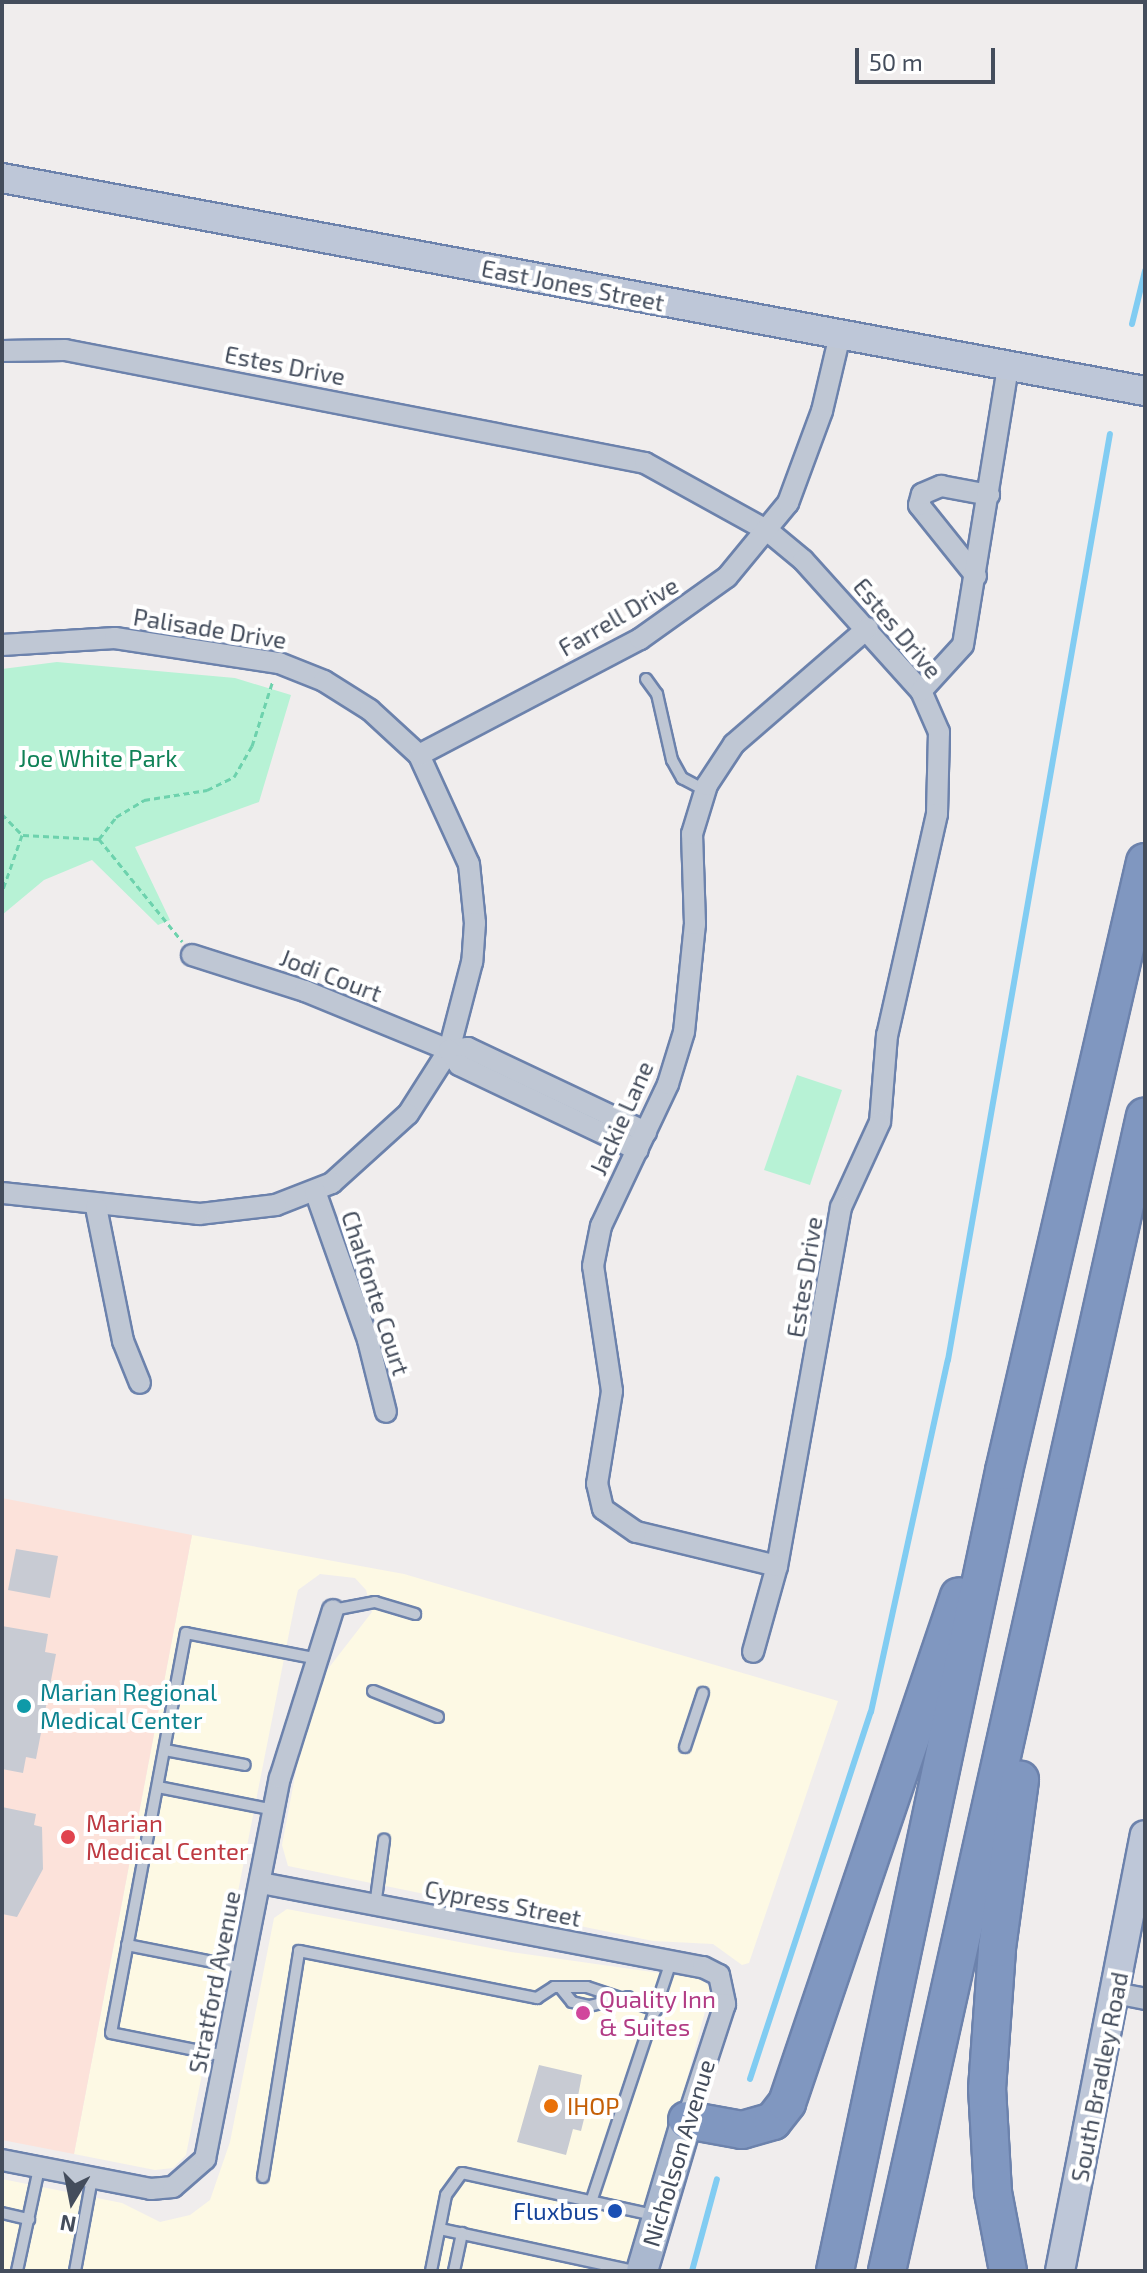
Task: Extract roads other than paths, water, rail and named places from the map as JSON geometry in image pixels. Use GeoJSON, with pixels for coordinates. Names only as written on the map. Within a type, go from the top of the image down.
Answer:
{"type":"FeatureCollection","features":[{"type":"Feature","properties":{"kind":"highway"},"geometry":{"type":"LineString","coordinates":[[835,2271],[1004,1471],[1145,862]]}},
{"type":"Feature","properties":{"kind":"highway"},"geometry":{"type":"LineString","coordinates":[[887,2271],[1055,1532],[1145,1116]]}},
{"type":"Feature","properties":{"kind":"highway"},"geometry":{"type":"LineString","coordinates":[[687,2120],[742,2130],[773,2121],[787,2103],[1004,1471]]}},
{"type":"Feature","properties":{"kind":"highway"},"geometry":{"type":"LineString","coordinates":[[1008,2271],[993,2192],[987,2089],[997,1948],[1055,1532]]}},
{"type":"Feature","properties":{"kind":"main road","name":"Nicholson Avenue"},"geometry":{"type":"LineString","coordinates":[[642,2271],[687,2120]]}},
{"type":"Feature","properties":{"kind":"street","name":"East Jones Street"},"geometry":{"type":"LineString","coordinates":[[2,178],[1145,391]]}},
{"type":"Feature","properties":{"kind":"street","name":"Farrell Drive"},"geometry":{"type":"LineString","coordinates":[[419,755],[686,611],[768,531],[801,472],[840,335]]}},
{"type":"Feature","properties":{"kind":"street","name":"Estes Drive"},"geometry":{"type":"LineString","coordinates":[[2,351],[65,350],[609,452],[692,485],[768,531],[868,628],[921,691],[939,732],[937,814],[887,1035],[880,1122],[841,1207],[777,1566],[753,1652]]}},
{"type":"Feature","properties":{"kind":"street"},"geometry":{"type":"LineString","coordinates":[[921,691],[953,664],[963,645],[1008,367]]}},
{"type":"Feature","properties":{"kind":"street"},"geometry":{"type":"LineString","coordinates":[[976,576],[919,505],[922,494],[941,486],[989,495]]}},
{"type":"Feature","properties":{"kind":"street","name":"Jackie Lane"},"geometry":{"type":"LineString","coordinates":[[777,1566],[636,1532],[614,1522],[598,1496],[612,1391],[593,1266],[601,1226],[642,1141],[684,1032],[695,924],[692,834],[705,790],[734,744],[868,628]]}},
{"type":"Feature","properties":{"kind":"street","name":"Palisade Drive"},"geometry":{"type":"LineString","coordinates":[[2,645],[115,638],[279,663],[370,710],[419,755],[469,864],[475,923],[472,962],[449,1050],[408,1114],[348,1171],[315,1191],[241,1211],[96,1207],[2,1193]]}},
{"type":"Feature","properties":{"kind":"street","name":"Jodi Court"},"geometry":{"type":"LineString","coordinates":[[192,955],[305,991],[449,1050],[459,1065],[642,1141]]}},
{"type":"Feature","properties":{"kind":"street","name":"Chalfonte Court"},"geometry":{"type":"LineString","coordinates":[[315,1191],[368,1340],[386,1412]]}},
{"type":"Feature","properties":{"kind":"street"},"geometry":{"type":"LineString","coordinates":[[96,1207],[123,1341],[140,1383]]}},
{"type":"Feature","properties":{"kind":"street","name":"Stratford Avenue"},"geometry":{"type":"LineString","coordinates":[[92,2178],[151,2189],[192,2176],[205,2159],[274,1810],[314,1658],[333,1610]]}},
{"type":"Feature","properties":{"kind":"street","name":"South Bradley Road"},"geometry":{"type":"LineString","coordinates":[[1060,2271],[1145,1835]]}},
{"type":"Feature","properties":{"kind":"street","name":"Cypress Street"},"geometry":{"type":"LineString","coordinates":[[261,1883],[671,1961],[711,1971],[726,1989]]}},
{"type":"Feature","properties":{"kind":"street","name":"Nicholson Avenue"},"geometry":{"type":"LineString","coordinates":[[687,2120],[726,1989]]}},
{"type":"Feature","properties":{"kind":"street"},"geometry":{"type":"LineString","coordinates":[[1115,1993],[1145,1999]]}},
{"type":"Feature","properties":{"kind":"street"},"geometry":{"type":"LineString","coordinates":[[2,2160],[92,2178]]}},
{"type":"Feature","properties":{"kind":"lane"},"geometry":{"type":"LineString","coordinates":[[646,679],[657,694],[672,760],[682,778],[705,790]]}},
{"type":"Feature","properties":{"kind":"lane"},"geometry":{"type":"LineString","coordinates":[[333,1610],[375,1602],[415,1614]]}},
{"type":"Feature","properties":{"kind":"lane"},"geometry":{"type":"LineString","coordinates":[[225,2056],[111,2033],[186,1633],[314,1658]]}},
{"type":"Feature","properties":{"kind":"lane"},"geometry":{"type":"LineString","coordinates":[[373,1691],[438,1717]]}},
{"type":"Feature","properties":{"kind":"lane"},"geometry":{"type":"LineString","coordinates":[[685,1747],[703,1693]]}},
{"type":"Feature","properties":{"kind":"lane"},"geometry":{"type":"LineString","coordinates":[[165,1750],[245,1765]]}},
{"type":"Feature","properties":{"kind":"lane"},"geometry":{"type":"LineString","coordinates":[[158,1787],[274,1810]]}},
{"type":"Feature","properties":{"kind":"lane"},"geometry":{"type":"LineString","coordinates":[[375,1906],[384,1840]]}},
{"type":"Feature","properties":{"kind":"lane"},"geometry":{"type":"LineString","coordinates":[[127,1945],[243,1968]]}},
{"type":"Feature","properties":{"kind":"lane"},"geometry":{"type":"LineString","coordinates":[[263,2177],[299,1951],[537,1998],[560,1987],[628,1997],[656,2010]]}},
{"type":"Feature","properties":{"kind":"lane"},"geometry":{"type":"LineString","coordinates":[[592,2199],[671,1961]]}},
{"type":"Feature","properties":{"kind":"lane"},"geometry":{"type":"LineString","coordinates":[[560,1987],[572,2002],[589,2006],[628,1997]]}},
{"type":"Feature","properties":{"kind":"lane"},"geometry":{"type":"LineString","coordinates":[[17,2271],[39,2168]]}},
{"type":"Feature","properties":{"kind":"lane"},"geometry":{"type":"LineString","coordinates":[[431,2271],[446,2195],[462,2173],[592,2199],[659,2217]]}},
{"type":"Feature","properties":{"kind":"lane"},"geometry":{"type":"LineString","coordinates":[[75,2271],[92,2178]]}},
{"type":"Feature","properties":{"kind":"lane"},"geometry":{"type":"LineString","coordinates":[[2,2213],[29,2219]]}},
{"type":"Feature","properties":{"kind":"lane"},"geometry":{"type":"LineString","coordinates":[[440,2229],[634,2271]]}},
{"type":"Feature","properties":{"kind":"lane"},"geometry":{"type":"LineString","coordinates":[[454,2271],[462,2233]]}},
{"type":"Feature","properties":{"kind":"waterway"},"geometry":{"type":"LineString","coordinates":[[1132,324],[1145,271]]}},
{"type":"Feature","properties":{"kind":"waterway"},"geometry":{"type":"LineString","coordinates":[[750,2079],[871,1712],[948,1360],[1110,434]]}},
{"type":"Feature","properties":{"kind":"waterway"},"geometry":{"type":"LineString","coordinates":[[692,2271],[717,2179]]}},
{"type":"Feature","properties":{"kind":"place","name":"Marian Regional Medical Center"},"geometry":{"type":"Point","coordinates":[24,1706]}},
{"type":"Feature","properties":{"kind":"place","name":"Marian Medical Center"},"geometry":{"type":"Point","coordinates":[68,1837]}},
{"type":"Feature","properties":{"kind":"place","name":"Quality Inn & Suites"},"geometry":{"type":"Point","coordinates":[583,2013]}},
{"type":"Feature","properties":{"kind":"place","name":"IHOP"},"geometry":{"type":"Point","coordinates":[551,2106]}},
{"type":"Feature","properties":{"kind":"place","name":"Fluxbus"},"geometry":{"type":"Point","coordinates":[615,2211]}},
{"type":"Feature","properties":{"kind":"park label","name":"Joe White Park"},"geometry":{"type":"Point","coordinates":[98,758]}}]}
